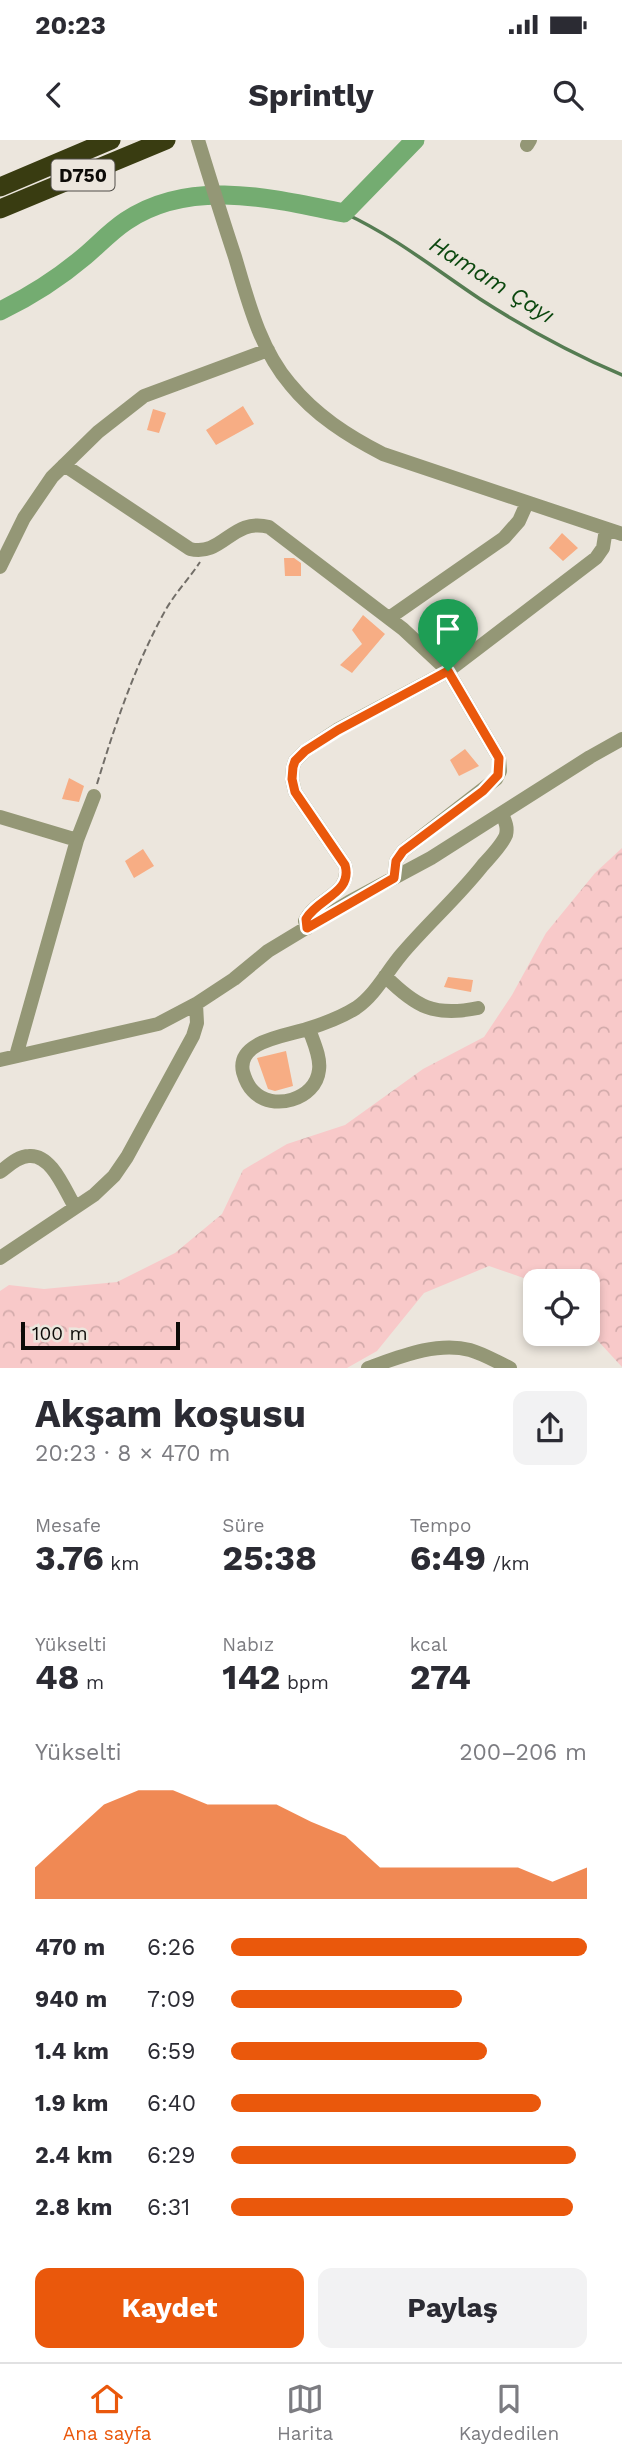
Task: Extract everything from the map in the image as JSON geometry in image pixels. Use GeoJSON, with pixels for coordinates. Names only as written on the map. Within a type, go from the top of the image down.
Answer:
{"type":"FeatureCollection","features":[{"type":"Feature","properties":{"kind":"highway","name":"D750"},"geometry":{"type":"LineString","coordinates":[[0,187],[111,140]]}},
{"type":"Feature","properties":{"kind":"highway","name":"D750"},"geometry":{"type":"LineString","coordinates":[[0,209],[166,140]]}},
{"type":"Feature","properties":{"kind":"street"},"geometry":{"type":"LineString","coordinates":[[198,140],[250,306],[268,350],[282,374],[320,415],[352,437],[407,463],[622,534]]}},
{"type":"Feature","properties":{"kind":"street"},"geometry":{"type":"LineString","coordinates":[[0,567],[24,518],[52,477],[98,432],[145,396],[268,350]]}},
{"type":"Feature","properties":{"kind":"street"},"geometry":{"type":"LineString","coordinates":[[64,465],[190,550],[213,548],[244,527],[269,527],[389,618],[448,671],[499,758],[500,771],[496,779],[483,791],[403,851],[396,861],[394,878]]}},
{"type":"Feature","properties":{"kind":"street"},"geometry":{"type":"LineString","coordinates":[[389,618],[504,538],[519,521],[527,503]]}},
{"type":"Feature","properties":{"kind":"street"},"geometry":{"type":"LineString","coordinates":[[307,928],[306,919],[311,911],[341,888],[347,874],[345,865],[295,792],[292,779],[295,761],[305,751],[338,730],[448,671],[596,558],[605,542],[606,529]]}},
{"type":"Feature","properties":{"kind":"street"},"geometry":{"type":"LineString","coordinates":[[0,1060],[158,1024],[196,1004],[268,951],[431,858],[622,739]]}},
{"type":"Feature","properties":{"kind":"street"},"geometry":{"type":"LineString","coordinates":[[16,1056],[77,840],[94,796]]}},
{"type":"Feature","properties":{"kind":"street"},"geometry":{"type":"LineString","coordinates":[[309,1029],[320,1068],[311,1088],[285,1102],[271,1102],[261,1098],[250,1088],[244,1076],[242,1066],[245,1056],[266,1042],[309,1029],[356,1008],[370,995],[402,954],[455,899],[505,837],[506,827],[502,814]]}},
{"type":"Feature","properties":{"kind":"street"},"geometry":{"type":"LineString","coordinates":[[0,817],[77,840]]}},
{"type":"Feature","properties":{"kind":"street"},"geometry":{"type":"LineString","coordinates":[[385,976],[405,994],[436,1010],[455,1013],[478,1008]]}},
{"type":"Feature","properties":{"kind":"street"},"geometry":{"type":"LineString","coordinates":[[0,1258],[104,1186],[127,1157],[193,1036],[197,1023],[196,1004]]}},
{"type":"Feature","properties":{"kind":"street"},"geometry":{"type":"LineString","coordinates":[[0,1172],[20,1158],[30,1155],[38,1157],[47,1162],[75,1207]]}},
{"type":"Feature","properties":{"kind":"street"},"geometry":{"type":"LineString","coordinates":[[368,1368],[448,1347],[476,1352],[510,1368]]}},
{"type":"Feature","properties":{"kind":"path"},"geometry":{"type":"LineString","coordinates":[[94,796],[112,734],[143,659],[165,610],[199,564],[202,551]]}},
{"type":"Feature","properties":{"kind":"green space"},"geometry":{"type":"Polygon","coordinates":[[[622,848],[622,1367],[600,1343],[600,1269],[523,1269],[523,1278],[489,1266],[424,1293],[377,1351],[347,1368],[0,1368],[0,1291],[9,1285],[44,1289],[117,1282],[175,1253],[222,1214],[243,1170],[287,1144],[345,1125],[423,1069],[484,1037],[512,995],[546,933],[595,873],[622,848]]]}},
{"type":"Feature","properties":{"kind":"building"},"geometry":{"type":"Polygon","coordinates":[[[243,406],[254,424],[216,445],[206,430],[243,406]]]}},
{"type":"Feature","properties":{"kind":"building"},"geometry":{"type":"Polygon","coordinates":[[[153,409],[166,413],[159,433],[147,430],[153,409]]]}},
{"type":"Feature","properties":{"kind":"building"},"geometry":{"type":"Polygon","coordinates":[[[562,533],[578,548],[563,561],[549,548],[562,533]]]}},
{"type":"Feature","properties":{"kind":"building"},"geometry":{"type":"Polygon","coordinates":[[[284,558],[294,558],[301,563],[301,576],[285,576],[284,558]]]}},
{"type":"Feature","properties":{"kind":"building"},"geometry":{"type":"Polygon","coordinates":[[[363,615],[385,634],[352,673],[340,665],[362,644],[352,630],[363,615]]]}},
{"type":"Feature","properties":{"kind":"building"},"geometry":{"type":"Polygon","coordinates":[[[465,749],[479,766],[459,776],[450,760],[465,749]]]}},
{"type":"Feature","properties":{"kind":"building"},"geometry":{"type":"Polygon","coordinates":[[[69,778],[84,786],[79,802],[62,799],[69,778]]]}},
{"type":"Feature","properties":{"kind":"building"},"geometry":{"type":"Polygon","coordinates":[[[143,849],[154,866],[134,878],[125,861],[143,849]]]}},
{"type":"Feature","properties":{"kind":"building"},"geometry":{"type":"Polygon","coordinates":[[[448,977],[473,980],[471,992],[444,987],[448,977]]]}},
{"type":"Feature","properties":{"kind":"building"},"geometry":{"type":"Polygon","coordinates":[[[286,1051],[293,1086],[275,1091],[268,1089],[257,1058],[286,1051]]]}},
{"type":"Feature","properties":{"kind":"waterway"},"geometry":{"type":"LineString","coordinates":[[0,311],[55,279],[126,221],[151,207],[178,199],[233,195],[290,202],[344,213],[415,140]]}},
{"type":"Feature","properties":{"kind":"waterway","name":"Hamam Çayı"},"geometry":{"type":"LineString","coordinates":[[344,213],[397,242],[514,320],[622,375]]}},
{"type":"Feature","properties":{"kind":"route"},"geometry":{"type":"LineString","coordinates":[[448,671],[499,758],[500,771],[496,779],[403,851],[396,861],[394,878],[307,928],[305,923],[311,911],[341,888],[347,869],[292,786],[295,761],[305,751],[338,730],[448,671]]}}]}
